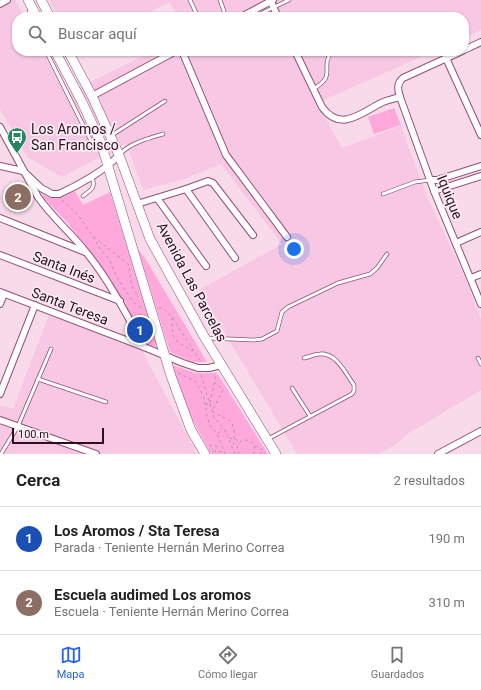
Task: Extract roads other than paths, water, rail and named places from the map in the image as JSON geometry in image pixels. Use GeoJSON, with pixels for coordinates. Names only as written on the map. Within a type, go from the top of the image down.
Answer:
{"type":"FeatureCollection","features":[{"type":"Feature","properties":{"kind":"street"},"geometry":{"type":"LineString","coordinates":[[0,4],[7,0]]}},
{"type":"Feature","properties":{"kind":"street"},"geometry":{"type":"LineString","coordinates":[[41,0],[47,12]]}},
{"type":"Feature","properties":{"kind":"street"},"geometry":{"type":"LineString","coordinates":[[251,12],[272,2],[276,12]]}},
{"type":"Feature","properties":{"kind":"street"},"geometry":{"type":"LineString","coordinates":[[29,3],[34,12]]}},
{"type":"Feature","properties":{"kind":"street"},"geometry":{"type":"LineString","coordinates":[[469,48],[481,42]]}},
{"type":"Feature","properties":{"kind":"street"},"geometry":{"type":"LineString","coordinates":[[58,56],[92,121],[103,149],[146,309],[169,357],[177,395],[191,430],[205,450]]}},
{"type":"Feature","properties":{"kind":"street","name":"Avenida Las Parcelas"},"geometry":{"type":"LineString","coordinates":[[71,56],[92,96],[119,155],[150,239],[205,338],[219,368],[276,454]]}},
{"type":"Feature","properties":{"kind":"street"},"geometry":{"type":"LineString","coordinates":[[92,96],[167,56]]}},
{"type":"Feature","properties":{"kind":"street"},"geometry":{"type":"LineString","coordinates":[[184,56],[230,160],[287,237]]}},
{"type":"Feature","properties":{"kind":"street"},"geometry":{"type":"LineString","coordinates":[[297,56],[322,107],[333,117],[341,120],[354,118],[386,101],[400,97],[398,88],[401,80],[451,56]]}},
{"type":"Feature","properties":{"kind":"street"},"geometry":{"type":"LineString","coordinates":[[446,58],[481,135]]}},
{"type":"Feature","properties":{"kind":"street","name":"Iquique"},"geometry":{"type":"LineString","coordinates":[[400,97],[434,191],[481,304]]}},
{"type":"Feature","properties":{"kind":"street"},"geometry":{"type":"LineString","coordinates":[[0,127],[31,186],[45,207],[87,253],[120,301],[144,347]]}},
{"type":"Feature","properties":{"kind":"street"},"geometry":{"type":"LineString","coordinates":[[0,166],[23,171],[41,188],[52,194],[59,194],[92,176],[119,155]]}},
{"type":"Feature","properties":{"kind":"street"},"geometry":{"type":"LineString","coordinates":[[430,180],[437,180],[481,166]]}},
{"type":"Feature","properties":{"kind":"street"},"geometry":{"type":"LineString","coordinates":[[434,191],[481,176]]}},
{"type":"Feature","properties":{"kind":"street"},"geometry":{"type":"LineString","coordinates":[[137,204],[208,181],[213,183],[253,235]]}},
{"type":"Feature","properties":{"kind":"street"},"geometry":{"type":"LineString","coordinates":[[186,189],[235,258]]}},
{"type":"Feature","properties":{"kind":"street"},"geometry":{"type":"LineString","coordinates":[[157,198],[206,266]]}},
{"type":"Feature","properties":{"kind":"street"},"geometry":{"type":"LineString","coordinates":[[0,218],[87,253]]}},
{"type":"Feature","properties":{"kind":"street"},"geometry":{"type":"LineString","coordinates":[[456,243],[481,232]]}},
{"type":"Feature","properties":{"kind":"street","name":"Santa Inés"},"geometry":{"type":"LineString","coordinates":[[0,255],[120,301]]}},
{"type":"Feature","properties":{"kind":"street"},"geometry":{"type":"LineString","coordinates":[[470,278],[481,274]]}},
{"type":"Feature","properties":{"kind":"street"},"geometry":{"type":"LineString","coordinates":[[0,304],[2,293]]}},
{"type":"Feature","properties":{"kind":"street","name":"Santa Teresa"},"geometry":{"type":"LineString","coordinates":[[2,293],[183,363],[203,368],[219,368]]}},
{"type":"Feature","properties":{"kind":"street"},"geometry":{"type":"LineString","coordinates":[[0,394],[34,305]]}},
{"type":"Feature","properties":{"kind":"street"},"geometry":{"type":"LineString","coordinates":[[0,420],[96,454]]}},
{"type":"Feature","properties":{"kind":"street"},"geometry":{"type":"LineString","coordinates":[[438,454],[481,431]]}},
{"type":"Feature","properties":{"kind":"lane"},"geometry":{"type":"LineString","coordinates":[[190,0],[196,12]]}},
{"type":"Feature","properties":{"kind":"lane"},"geometry":{"type":"LineString","coordinates":[[220,0],[224,12]]}},
{"type":"Feature","properties":{"kind":"lane"},"geometry":{"type":"LineString","coordinates":[[264,12],[272,2],[289,0]]}},
{"type":"Feature","properties":{"kind":"lane"},"geometry":{"type":"LineString","coordinates":[[48,56],[90,139],[94,144],[103,149]]}},
{"type":"Feature","properties":{"kind":"lane"},"geometry":{"type":"LineString","coordinates":[[313,89],[326,81],[329,56]]}},
{"type":"Feature","properties":{"kind":"lane"},"geometry":{"type":"LineString","coordinates":[[110,136],[165,101]]}},
{"type":"Feature","properties":{"kind":"lane"},"geometry":{"type":"LineString","coordinates":[[119,155],[123,151],[141,141],[163,134]]}},
{"type":"Feature","properties":{"kind":"lane"},"geometry":{"type":"LineString","coordinates":[[82,196],[93,188],[94,182],[92,176]]}},
{"type":"Feature","properties":{"kind":"lane"},"geometry":{"type":"LineString","coordinates":[[383,194],[415,182],[430,180]]}},
{"type":"Feature","properties":{"kind":"lane"},"geometry":{"type":"LineString","coordinates":[[205,338],[262,339],[277,331],[282,312],[288,307],[338,283],[370,274],[377,268],[387,254]]}},
{"type":"Feature","properties":{"kind":"lane"},"geometry":{"type":"LineString","coordinates":[[1,454],[18,426],[51,349]]}},
{"type":"Feature","properties":{"kind":"lane"},"geometry":{"type":"LineString","coordinates":[[267,439],[352,394],[354,390],[354,385],[334,357],[327,354],[320,354],[304,358]]}},
{"type":"Feature","properties":{"kind":"lane"},"geometry":{"type":"LineString","coordinates":[[478,358],[481,364]]}},
{"type":"Feature","properties":{"kind":"lane"},"geometry":{"type":"LineString","coordinates":[[38,379],[106,402]]}},
{"type":"Feature","properties":{"kind":"lane"},"geometry":{"type":"LineString","coordinates":[[292,388],[310,416]]}},
{"type":"Feature","properties":{"kind":"place","name":"Los Aromos / San Francisco"},"geometry":{"type":"Point","coordinates":[17,154]}},
{"type":"Feature","properties":{"kind":"place","name":"Escuela audimed Los aromos"},"geometry":{"type":"Point","coordinates":[18,197]}},
{"type":"Feature","properties":{"kind":"place","name":"Los Aromos / Sta Teresa"},"geometry":{"type":"Point","coordinates":[140,330]}}]}
